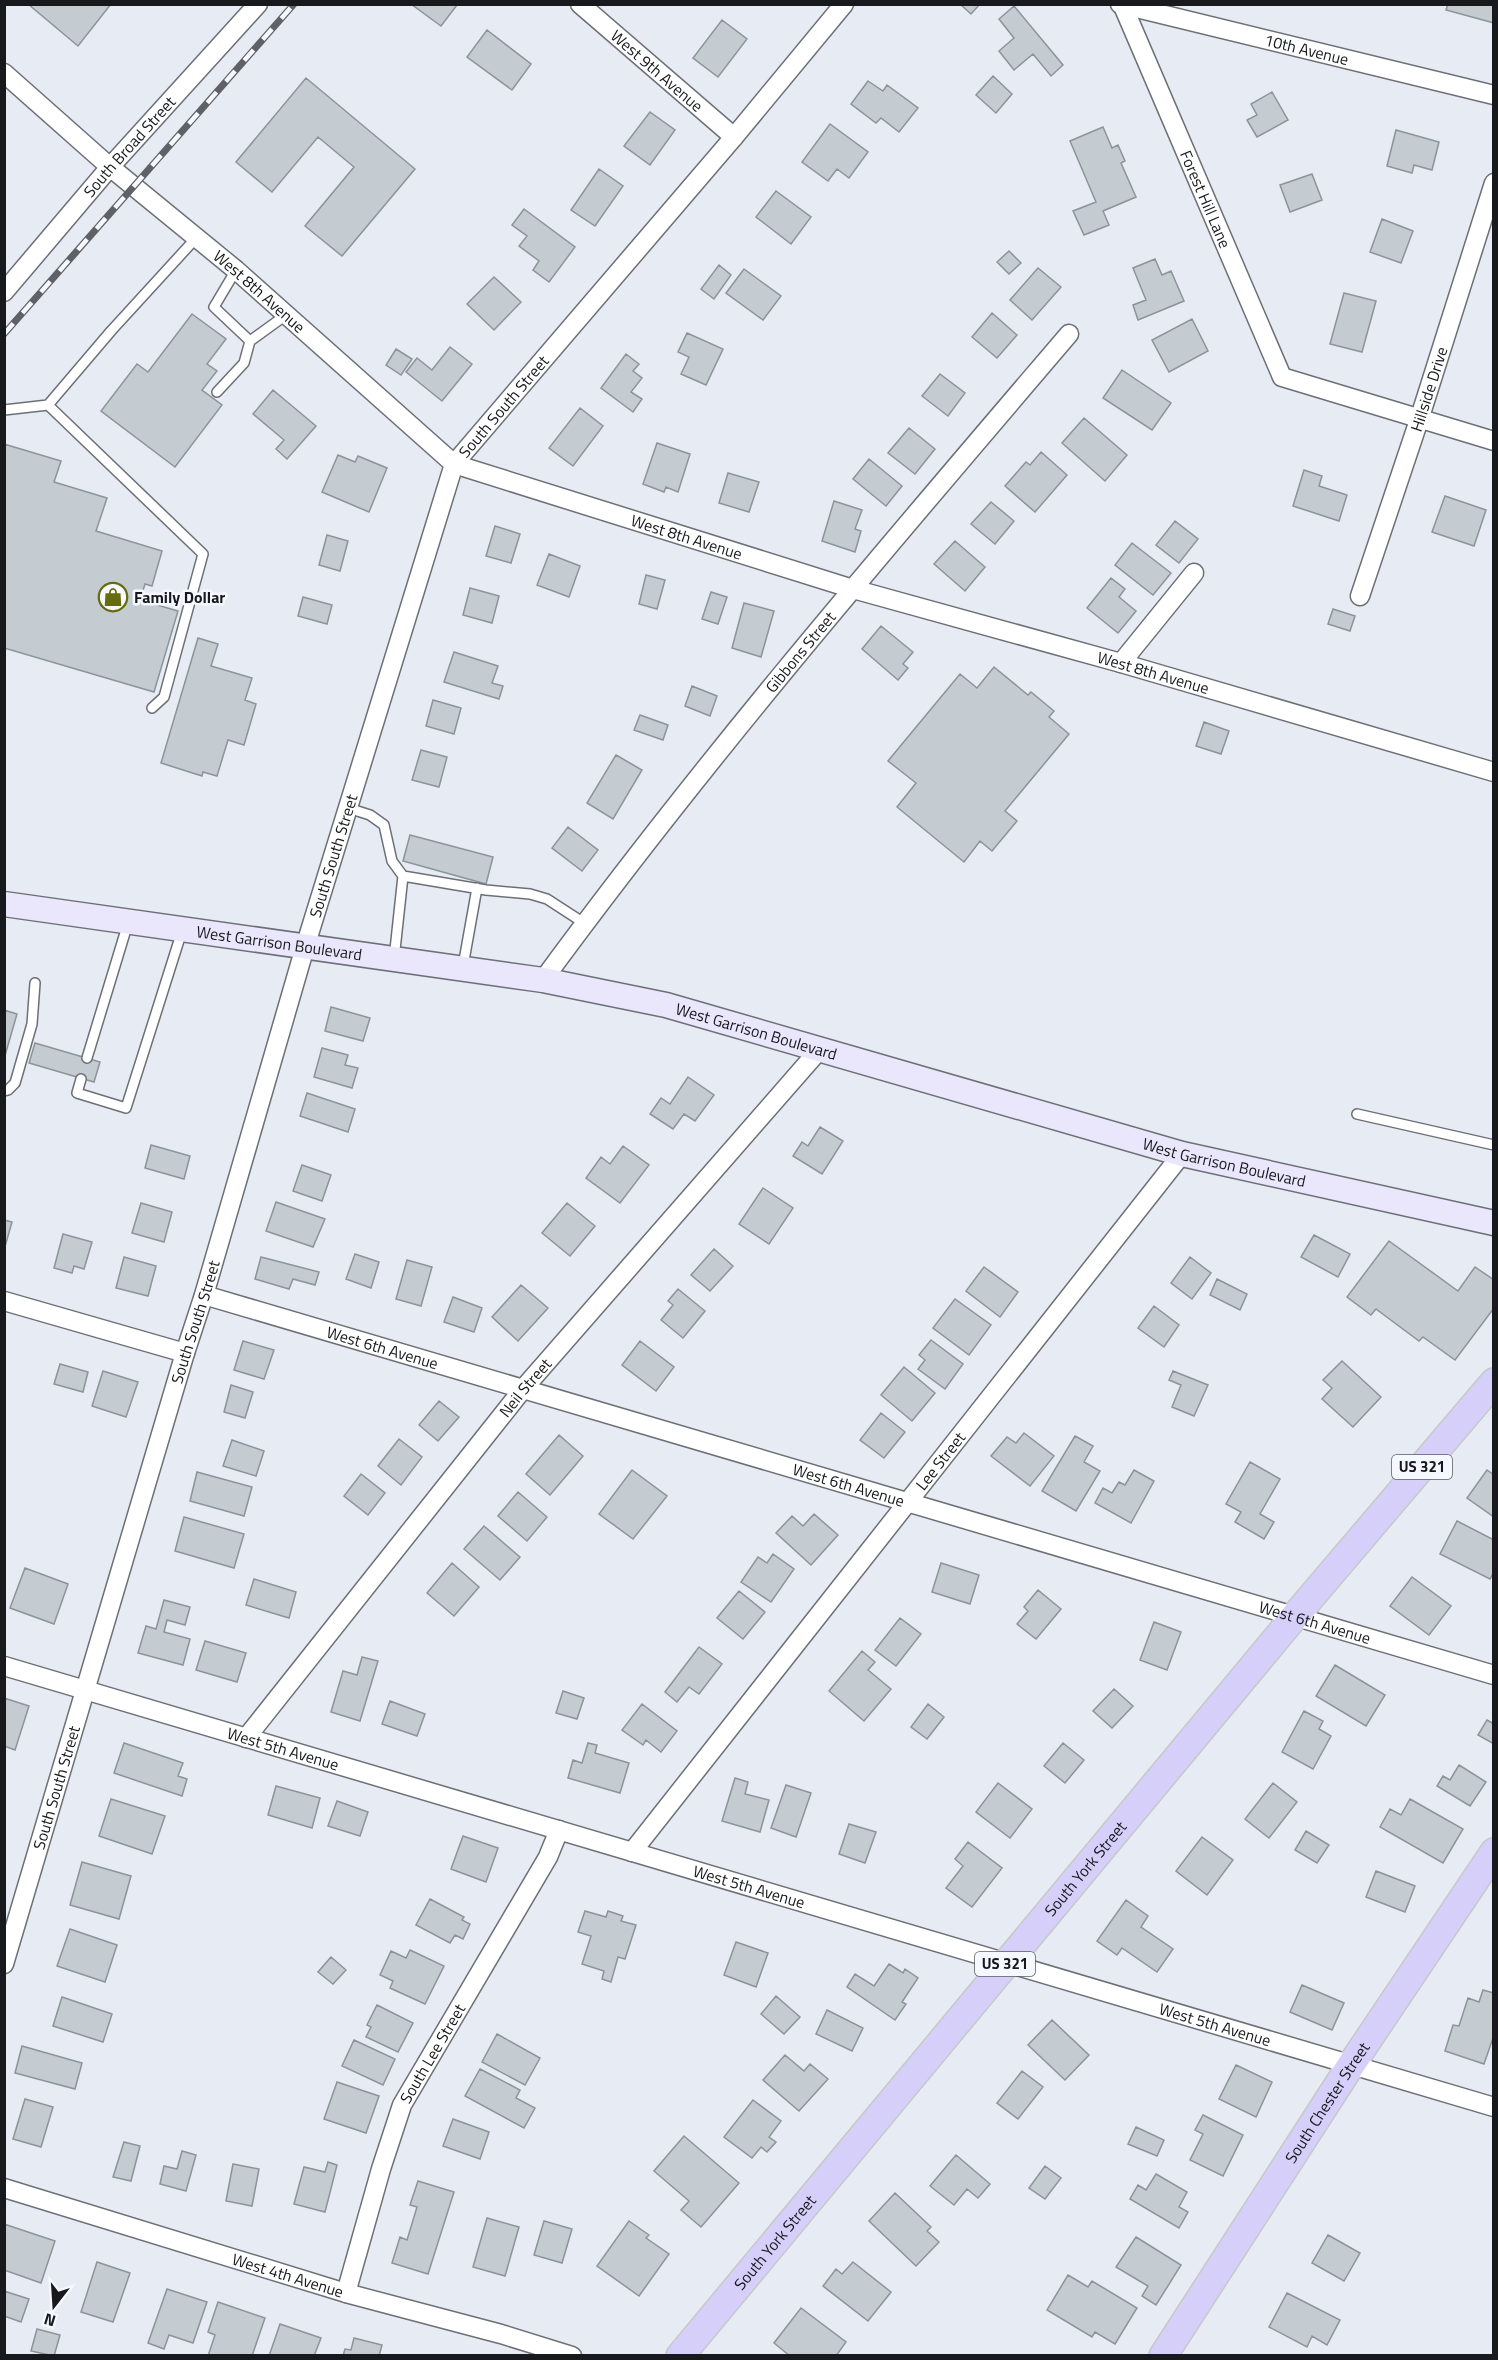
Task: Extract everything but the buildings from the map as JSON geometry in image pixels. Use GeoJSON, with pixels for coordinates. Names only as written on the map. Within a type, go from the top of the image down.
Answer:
{"type":"FeatureCollection","features":[{"type":"Feature","properties":{"kind":"main road","name":"West Garrison Boulevard"},"geometry":{"type":"LineString","coordinates":[[4,904],[543,980],[666,1005],[1182,1154],[1494,1223]]}},
{"type":"Feature","properties":{"kind":"main road","name":"South York Street"},"geometry":{"type":"LineString","coordinates":[[680,2355],[1295,1616],[1494,1382]]}},
{"type":"Feature","properties":{"kind":"main road","name":"South Chester Street"},"geometry":{"type":"LineString","coordinates":[[1162,2355],[1351,2065],[1494,1852]]}},
{"type":"Feature","properties":{"kind":"street","name":"South Broad Street"},"geometry":{"type":"LineString","coordinates":[[4,292],[110,167],[258,4]]}},
{"type":"Feature","properties":{"kind":"street","name":"West 9th Avenue"},"geometry":{"type":"LineString","coordinates":[[580,4],[734,137]]}},
{"type":"Feature","properties":{"kind":"street","name":"South South Street"},"geometry":{"type":"LineString","coordinates":[[4,1964],[204,1295],[305,946],[454,465],[734,137],[844,4]]}},
{"type":"Feature","properties":{"kind":"street","name":"10th Avenue"},"geometry":{"type":"LineString","coordinates":[[1121,5],[1494,95]]}},
{"type":"Feature","properties":{"kind":"street","name":"Forest Hill Lane"},"geometry":{"type":"LineString","coordinates":[[1121,5],[1282,377],[1419,420]]}},
{"type":"Feature","properties":{"kind":"street","name":"West 8th Avenue"},"geometry":{"type":"LineString","coordinates":[[4,73],[110,167],[236,270],[454,465],[853,589],[1121,663],[1494,772]]}},
{"type":"Feature","properties":{"kind":"street","name":"Hillside Drive"},"geometry":{"type":"LineString","coordinates":[[1360,596],[1419,420],[1494,183]]}},
{"type":"Feature","properties":{"kind":"street","name":"Gibbons Street"},"geometry":{"type":"LineString","coordinates":[[543,980],[613,884],[853,589],[1069,334]]}},
{"type":"Feature","properties":{"kind":"street"},"geometry":{"type":"LineString","coordinates":[[1419,420],[1494,441]]}},
{"type":"Feature","properties":{"kind":"street"},"geometry":{"type":"LineString","coordinates":[[1121,663],[1194,573]]}},
{"type":"Feature","properties":{"kind":"street","name":"Neil Street"},"geometry":{"type":"LineString","coordinates":[[246,1738],[523,1389],[820,1049]]}},
{"type":"Feature","properties":{"kind":"street","name":"Lee Street"},"geometry":{"type":"LineString","coordinates":[[632,1852],[1182,1154]]}},
{"type":"Feature","properties":{"kind":"street","name":"West 6th Avenue"},"geometry":{"type":"LineString","coordinates":[[204,1295],[1494,1675]]}},
{"type":"Feature","properties":{"kind":"street"},"geometry":{"type":"LineString","coordinates":[[4,1301],[185,1353]]}},
{"type":"Feature","properties":{"kind":"street","name":"West 5th Avenue"},"geometry":{"type":"LineString","coordinates":[[4,1666],[1494,2107]]}},
{"type":"Feature","properties":{"kind":"street","name":"South Lee Street"},"geometry":{"type":"LineString","coordinates":[[346,2293],[381,2169],[402,2105],[548,1857],[559,1830]]}},
{"type":"Feature","properties":{"kind":"street","name":"West 4th Avenue"},"geometry":{"type":"LineString","coordinates":[[4,2188],[346,2293],[573,2355]]}},
{"type":"Feature","properties":{"kind":"lane"},"geometry":{"type":"LineString","coordinates":[[4,410],[48,405],[111,331],[197,237]]}},
{"type":"Feature","properties":{"kind":"lane"},"geometry":{"type":"LineString","coordinates":[[236,270],[214,307],[250,341]]}},
{"type":"Feature","properties":{"kind":"lane"},"geometry":{"type":"LineString","coordinates":[[217,392],[244,363],[250,341],[286,315]]}},
{"type":"Feature","properties":{"kind":"lane"},"geometry":{"type":"LineString","coordinates":[[48,405],[203,554],[164,697],[152,708]]}},
{"type":"Feature","properties":{"kind":"lane"},"geometry":{"type":"LineString","coordinates":[[348,808],[370,815],[384,825],[392,861],[403,876],[394,959]]}},
{"type":"Feature","properties":{"kind":"lane"},"geometry":{"type":"LineString","coordinates":[[403,876],[547,898],[584,924]]}},
{"type":"Feature","properties":{"kind":"lane"},"geometry":{"type":"LineString","coordinates":[[463,969],[477,888]]}},
{"type":"Feature","properties":{"kind":"lane"},"geometry":{"type":"LineString","coordinates":[[87,1058],[129,921]]}},
{"type":"Feature","properties":{"kind":"lane"},"geometry":{"type":"LineString","coordinates":[[81,1078],[77,1093],[126,1108],[183,928]]}},
{"type":"Feature","properties":{"kind":"lane"},"geometry":{"type":"LineString","coordinates":[[4,1091],[15,1083],[32,1024],[36,983]]}},
{"type":"Feature","properties":{"kind":"lane"},"geometry":{"type":"LineString","coordinates":[[1358,1114],[1494,1146]]}},
{"type":"Feature","properties":{"kind":"railway"},"geometry":{"type":"LineString","coordinates":[[4,334],[294,4]]}},
{"type":"Feature","properties":{"kind":"place","name":"Family Dollar"},"geometry":{"type":"Point","coordinates":[113,597]}}]}
